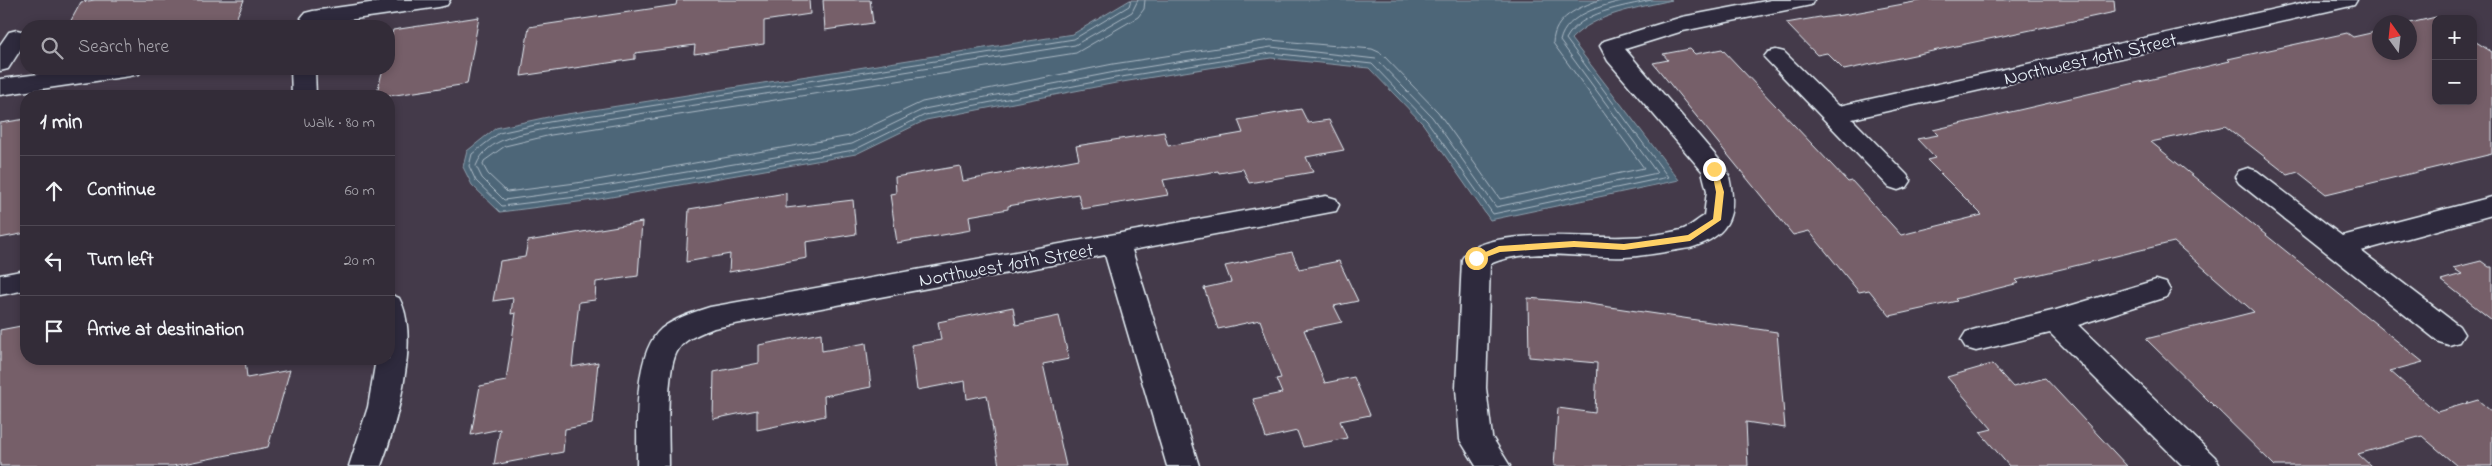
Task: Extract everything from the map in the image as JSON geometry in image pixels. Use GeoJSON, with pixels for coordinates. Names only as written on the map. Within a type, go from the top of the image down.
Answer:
{"type":"FeatureCollection","features":[{"type":"Feature","properties":{"kind":"street"},"geometry":{"type":"LineString","coordinates":[[315,15],[439,0]]}},
{"type":"Feature","properties":{"kind":"street"},"geometry":{"type":"LineString","coordinates":[[1494,466],[1476,440],[1471,388],[1476,258],[1499,249],[1574,244],[1624,247],[1690,238],[1717,220],[1720,192],[1714,169],[1616,56],[1612,46],[1639,34],[1803,0]]}},
{"type":"Feature","properties":{"kind":"street","name":"Northwest 10th Street"},"geometry":{"type":"LineString","coordinates":[[1835,115],[2346,0]]}},
{"type":"Feature","properties":{"kind":"street"},"geometry":{"type":"LineString","coordinates":[[0,64],[17,37]]}},
{"type":"Feature","properties":{"kind":"street"},"geometry":{"type":"LineString","coordinates":[[1776,57],[1898,181]]}},
{"type":"Feature","properties":{"kind":"street"},"geometry":{"type":"LineString","coordinates":[[0,87],[87,75]]}},
{"type":"Feature","properties":{"kind":"street"},"geometry":{"type":"LineString","coordinates":[[303,75],[304,90]]}},
{"type":"Feature","properties":{"kind":"street"},"geometry":{"type":"LineString","coordinates":[[2248,177],[2449,334]]}},
{"type":"Feature","properties":{"kind":"street","name":"Northwest 10th Street"},"geometry":{"type":"LineString","coordinates":[[653,466],[657,360],[667,342],[687,327],[710,318],[1326,205]]}},
{"type":"Feature","properties":{"kind":"street"},"geometry":{"type":"LineString","coordinates":[[2338,247],[2492,206]]}},
{"type":"Feature","properties":{"kind":"street"},"geometry":{"type":"LineString","coordinates":[[1116,244],[1183,466]]}},
{"type":"Feature","properties":{"kind":"street"},"geometry":{"type":"LineString","coordinates":[[0,284],[20,281]]}},
{"type":"Feature","properties":{"kind":"street"},"geometry":{"type":"LineString","coordinates":[[1976,340],[2056,320],[2156,290]]}},
{"type":"Feature","properties":{"kind":"street"},"geometry":{"type":"LineString","coordinates":[[2056,320],[2204,466]]}},
{"type":"Feature","properties":{"kind":"street"},"geometry":{"type":"LineString","coordinates":[[365,466],[374,442],[389,385],[391,365]]}},
{"type":"Feature","properties":{"kind":"water"},"geometry":{"type":"Polygon","coordinates":[[[1130,0],[1672,0],[1605,17],[1581,30],[1571,39],[1679,180],[1490,220],[1423,124],[1369,68],[1271,58],[1116,83],[926,120],[856,154],[594,200],[500,212],[472,185],[463,167],[467,151],[496,128],[548,117],[1073,34],[1130,0]]]}},
{"type":"Feature","properties":{"kind":"building"},"geometry":{"type":"Polygon","coordinates":[[[95,0],[244,0],[236,20],[71,20],[81,2],[95,0]]]}},
{"type":"Feature","properties":{"kind":"building"},"geometry":{"type":"Polygon","coordinates":[[[677,0],[809,0],[810,14],[764,21],[764,44],[694,54],[695,45],[635,53],[635,59],[521,76],[529,27],[676,5],[677,0]]]}},
{"type":"Feature","properties":{"kind":"building"},"geometry":{"type":"Polygon","coordinates":[[[823,0],[870,0],[873,23],[825,30],[823,0]]]}},
{"type":"Feature","properties":{"kind":"building"},"geometry":{"type":"Polygon","coordinates":[[[1925,0],[2114,0],[2115,12],[1844,70],[1827,53],[1817,55],[1786,23],[1925,0]]]}},
{"type":"Feature","properties":{"kind":"building"},"geometry":{"type":"Polygon","coordinates":[[[479,17],[467,84],[395,95],[395,90],[378,90],[381,75],[395,75],[395,30],[479,17]]]}},
{"type":"Feature","properties":{"kind":"building"},"geometry":{"type":"Polygon","coordinates":[[[2432,18],[2432,105],[2477,105],[2477,43],[2492,52],[2492,154],[2326,194],[2298,172],[2288,175],[2225,126],[2151,142],[2423,362],[2390,371],[2437,412],[2478,400],[2492,412],[2492,466],[2457,466],[2422,436],[2358,454],[2371,466],[2275,466],[2146,339],[2254,312],[2174,242],[2016,280],[2019,283],[1955,299],[1957,301],[1890,316],[1869,290],[1859,292],[1809,231],[1793,235],[1653,63],[1668,60],[1663,54],[1690,49],[1695,54],[1722,49],[1848,182],[1852,181],[1901,235],[1982,215],[1927,160],[1935,158],[1917,139],[1938,135],[1933,130],[2230,61],[2228,59],[2347,33],[2353,37],[2372,33],[2372,60],[2417,60],[2417,21],[2432,18]]]}},
{"type":"Feature","properties":{"kind":"building"},"geometry":{"type":"Polygon","coordinates":[[[1301,109],[1308,123],[1329,120],[1344,150],[1306,157],[1313,172],[1249,183],[1243,169],[1219,173],[1218,171],[1163,180],[1168,195],[1082,209],[1078,194],[1008,206],[1008,209],[969,216],[971,230],[897,243],[890,194],[896,193],[895,177],[960,166],[963,181],[1079,159],[1076,146],[1164,132],[1168,146],[1243,133],[1238,120],[1301,109]]]}},
{"type":"Feature","properties":{"kind":"building"},"geometry":{"type":"Polygon","coordinates":[[[20,120],[20,234],[0,238],[0,123],[20,120]]]}},
{"type":"Feature","properties":{"kind":"building"},"geometry":{"type":"Polygon","coordinates":[[[786,193],[786,208],[853,200],[856,234],[806,242],[807,258],[729,272],[730,254],[686,262],[689,209],[786,193]]]}},
{"type":"Feature","properties":{"kind":"building"},"geometry":{"type":"Polygon","coordinates":[[[642,222],[638,276],[596,282],[595,300],[579,302],[572,367],[598,362],[592,424],[565,429],[563,452],[494,465],[500,429],[471,435],[480,386],[506,381],[516,313],[511,314],[513,298],[493,301],[500,261],[525,257],[528,241],[642,222]]]}},
{"type":"Feature","properties":{"kind":"building"},"geometry":{"type":"Polygon","coordinates":[[[1292,252],[1299,269],[1339,261],[1358,301],[1334,306],[1342,322],[1304,330],[1325,383],[1354,377],[1370,415],[1340,421],[1347,438],[1303,447],[1297,431],[1266,438],[1253,399],[1282,393],[1276,379],[1281,378],[1260,320],[1218,329],[1204,288],[1231,282],[1225,266],[1292,252]]]}},
{"type":"Feature","properties":{"kind":"building"},"geometry":{"type":"Polygon","coordinates":[[[2481,261],[2492,267],[2492,320],[2441,280],[2462,274],[2453,268],[2481,261]]]}},
{"type":"Feature","properties":{"kind":"building"},"geometry":{"type":"Polygon","coordinates":[[[1528,298],[1583,303],[1777,332],[1785,428],[1746,422],[1748,466],[1554,466],[1558,408],[1595,413],[1597,363],[1529,357],[1528,298]]]}},
{"type":"Feature","properties":{"kind":"building"},"geometry":{"type":"Polygon","coordinates":[[[1013,307],[1016,325],[1059,316],[1069,359],[1043,364],[1066,466],[999,466],[987,395],[967,399],[965,381],[917,390],[911,345],[941,340],[938,322],[1013,307]]]}},
{"type":"Feature","properties":{"kind":"building"},"geometry":{"type":"Polygon","coordinates":[[[20,326],[20,365],[246,365],[247,378],[290,370],[268,447],[173,466],[0,466],[0,330],[20,326]]]}},
{"type":"Feature","properties":{"kind":"building"},"geometry":{"type":"Polygon","coordinates":[[[821,333],[822,351],[866,343],[871,387],[824,396],[825,416],[757,430],[757,410],[713,419],[714,372],[759,363],[759,345],[821,333]]]}},
{"type":"Feature","properties":{"kind":"building"},"geometry":{"type":"Polygon","coordinates":[[[1992,364],[2013,387],[2045,378],[2127,466],[2009,466],[1980,432],[1992,429],[1947,377],[1992,364]]]}},
{"type":"Feature","properties":{"kind":"route"},"geometry":{"type":"LineString","coordinates":[[1476,258],[1499,249],[1574,244],[1624,247],[1690,238],[1717,220],[1720,192],[1714,169]]}}]}
